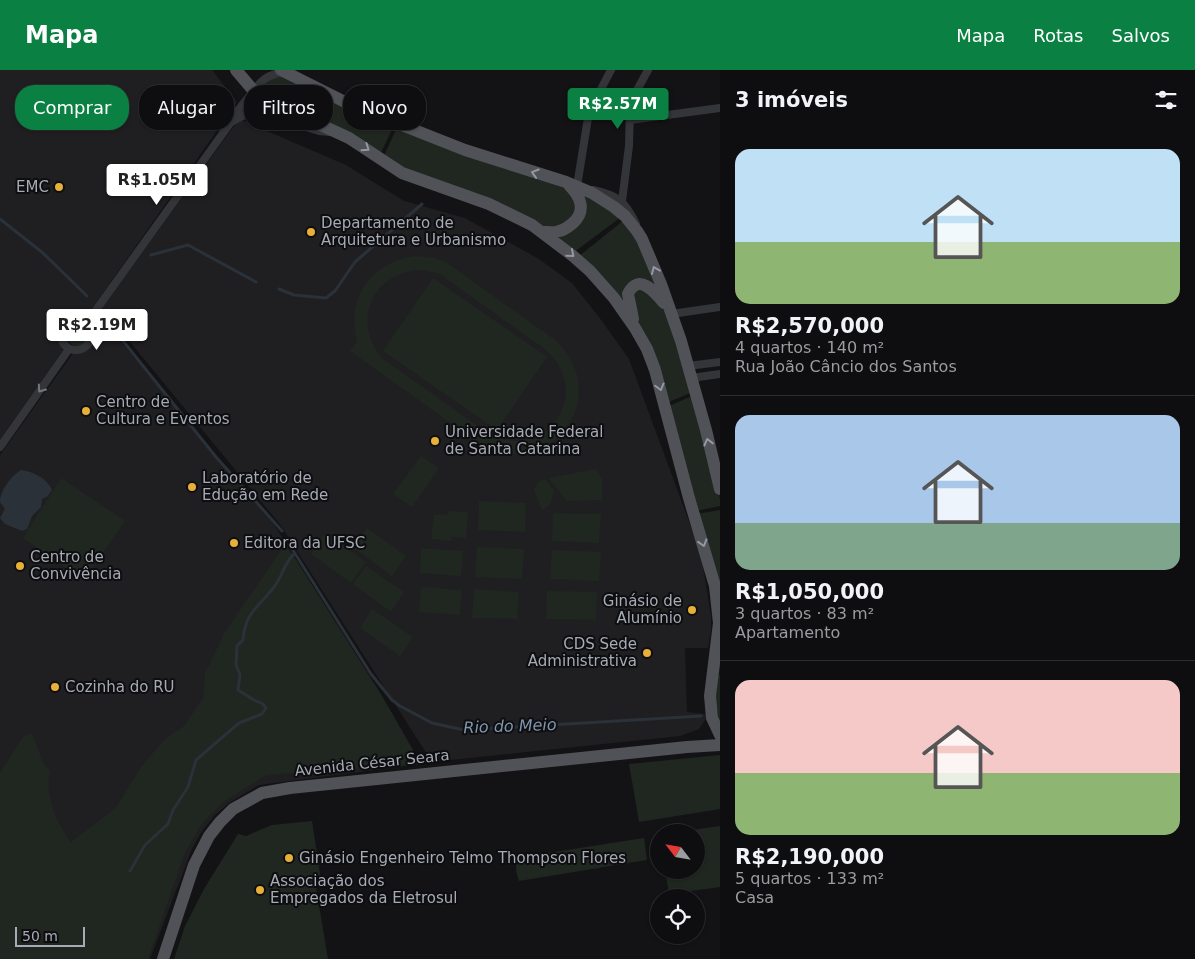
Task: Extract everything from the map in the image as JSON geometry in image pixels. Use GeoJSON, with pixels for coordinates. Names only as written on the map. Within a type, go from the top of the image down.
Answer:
{"type":"FeatureCollection","features":[{"type":"Feature","properties":{"kind":"main road"},"geometry":{"type":"LineString","coordinates":[[236,70],[244,85]]}},
{"type":"Feature","properties":{"kind":"main road"},"geometry":{"type":"LineString","coordinates":[[282,71],[351,105],[456,147],[571,184],[592,193],[614,207],[630,222],[642,239],[670,312],[690,372],[720,487]]}},
{"type":"Feature","properties":{"kind":"main road"},"geometry":{"type":"LineString","coordinates":[[332,130],[358,143],[402,173],[502,210],[543,232],[590,271],[614,298],[635,328],[656,370],[689,498],[712,576],[719,623],[715,677],[710,707],[717,730]]}},
{"type":"Feature","properties":{"kind":"main road"},"geometry":{"type":"LineString","coordinates":[[543,232],[559,232],[568,227],[581,213],[582,204],[571,184]]}},
{"type":"Feature","properties":{"kind":"main road"},"geometry":{"type":"LineString","coordinates":[[635,328],[628,302],[628,294],[634,286],[642,284],[650,287],[670,312]]}},
{"type":"Feature","properties":{"kind":"main road","name":"Avenida César Seara"},"geometry":{"type":"LineString","coordinates":[[687,747],[713,730],[717,730]]}},
{"type":"Feature","properties":{"kind":"main road","name":"Avenida César Seara"},"geometry":{"type":"LineString","coordinates":[[163,959],[194,865],[205,842],[220,822],[234,809],[262,793],[299,787],[720,745]]}},
{"type":"Feature","properties":{"kind":"street"},"geometry":{"type":"LineString","coordinates":[[610,70],[589,112],[571,184],[607,193],[622,202],[631,211],[642,239]]}},
{"type":"Feature","properties":{"kind":"street"},"geometry":{"type":"LineString","coordinates":[[622,202],[629,146],[632,100],[648,70]]}},
{"type":"Feature","properties":{"kind":"street"},"geometry":{"type":"LineString","coordinates":[[260,85],[269,76],[282,71]]}},
{"type":"Feature","properties":{"kind":"street"},"geometry":{"type":"LineString","coordinates":[[234,116],[244,102]]}},
{"type":"Feature","properties":{"kind":"street"},"geometry":{"type":"LineString","coordinates":[[234,119],[244,108]]}},
{"type":"Feature","properties":{"kind":"street"},"geometry":{"type":"LineString","coordinates":[[630,120],[720,108]]}},
{"type":"Feature","properties":{"kind":"street"},"geometry":{"type":"LineString","coordinates":[[234,120],[254,110],[275,110],[306,127],[319,131],[339,133]]}},
{"type":"Feature","properties":{"kind":"street"},"geometry":{"type":"LineString","coordinates":[[86,324],[225,130]]}},
{"type":"Feature","properties":{"kind":"street"},"geometry":{"type":"LineString","coordinates":[[670,312],[720,307]]}},
{"type":"Feature","properties":{"kind":"street"},"geometry":{"type":"LineString","coordinates":[[76,320],[86,324],[91,333],[90,343],[82,350],[69,350],[61,340],[62,329],[70,321],[76,320]]}},
{"type":"Feature","properties":{"kind":"street"},"geometry":{"type":"LineString","coordinates":[[0,447],[69,350]]}},
{"type":"Feature","properties":{"kind":"street"},"geometry":{"type":"LineString","coordinates":[[690,372],[720,362]]}},
{"type":"Feature","properties":{"kind":"street"},"geometry":{"type":"LineString","coordinates":[[690,372],[720,374]]}},
{"type":"Feature","properties":{"kind":"shaded area"},"geometry":{"type":"Polygon","coordinates":[[[0,70],[212,70],[224,85],[139,85],[139,130],[217,130],[0,440],[0,70]]]}},
{"type":"Feature","properties":{"kind":"shaded area"},"geometry":{"type":"Polygon","coordinates":[[[284,75],[306,85],[262,85],[272,77],[284,75]]]}},
{"type":"Feature","properties":{"kind":"shaded area"},"geometry":{"type":"Polygon","coordinates":[[[333,97],[343,102],[343,130],[392,130],[380,155],[330,130],[333,130],[333,97]]]}},
{"type":"Feature","properties":{"kind":"shaded area","name":"Universidade Federal de Santa Catarina"},"geometry":{"type":"Polygon","coordinates":[[[239,119],[244,121],[244,130],[265,130],[346,165],[404,201],[465,218],[539,259],[572,283],[599,317],[629,359],[701,554],[711,616],[708,648],[685,648],[687,712],[705,714],[706,719],[699,729],[680,736],[432,762],[279,523],[102,308],[231,130],[234,130],[234,126],[239,119]]]}},
{"type":"Feature","properties":{"kind":"shaded area"},"geometry":{"type":"Polygon","coordinates":[[[396,130],[412,130],[566,185],[579,205],[565,226],[546,228],[409,173],[383,158],[396,130]]]}},
{"type":"Feature","properties":{"kind":"shaded area"},"geometry":{"type":"Polygon","coordinates":[[[578,189],[621,217],[573,253],[550,234],[579,221],[578,189]]]}},
{"type":"Feature","properties":{"kind":"shaded area"},"geometry":{"type":"Polygon","coordinates":[[[624,220],[632,230],[658,288],[638,281],[627,310],[578,257],[624,220]]]}},
{"type":"Feature","properties":{"kind":"shaded area"},"geometry":{"type":"Polygon","coordinates":[[[415,256],[435,258],[446,262],[554,339],[571,360],[578,383],[577,405],[568,425],[554,441],[534,451],[510,454],[484,447],[350,351],[357,342],[354,326],[355,311],[365,285],[385,266],[415,256]],[[424,270],[400,274],[387,281],[371,303],[368,316],[368,330],[373,344],[382,358],[490,435],[511,441],[530,439],[546,431],[557,418],[564,402],[565,385],[559,367],[546,350],[440,274],[424,270]]]}},
{"type":"Feature","properties":{"kind":"shaded area"},"geometry":{"type":"Polygon","coordinates":[[[433,278],[547,357],[497,430],[383,351],[433,278]]]}},
{"type":"Feature","properties":{"kind":"shaded area"},"geometry":{"type":"Polygon","coordinates":[[[641,287],[667,313],[693,392],[666,403],[634,311],[635,289],[641,287]]]}},
{"type":"Feature","properties":{"kind":"shaded area"},"geometry":{"type":"Polygon","coordinates":[[[99,317],[275,526],[382,696],[421,764],[259,785],[229,803],[215,815],[202,831],[192,849],[150,959],[0,959],[0,455],[99,317]]]}},
{"type":"Feature","properties":{"kind":"shaded area"},"geometry":{"type":"Polygon","coordinates":[[[77,326],[84,329],[87,336],[84,343],[77,346],[70,343],[67,336],[70,329],[77,326]]]}},
{"type":"Feature","properties":{"kind":"shaded area"},"geometry":{"type":"Polygon","coordinates":[[[694,395],[720,499],[720,506],[696,511],[667,407],[694,395]]]}},
{"type":"Feature","properties":{"kind":"shaded area"},"geometry":{"type":"Polygon","coordinates":[[[421,456],[439,468],[412,507],[393,494],[421,456]]]}},
{"type":"Feature","properties":{"kind":"shaded area"},"geometry":{"type":"Polygon","coordinates":[[[596,469],[602,479],[602,500],[567,501],[548,478],[596,469]]]}},
{"type":"Feature","properties":{"kind":"shaded area"},"geometry":{"type":"Polygon","coordinates":[[[21,470],[39,476],[47,482],[52,490],[48,496],[42,499],[41,507],[32,516],[27,529],[22,531],[5,524],[0,518],[5,509],[0,502],[2,493],[10,480],[21,470]]]}},
{"type":"Feature","properties":{"kind":"shaded area"},"geometry":{"type":"Polygon","coordinates":[[[61,478],[125,521],[84,580],[23,538],[61,478]]]}},
{"type":"Feature","properties":{"kind":"shaded area"},"geometry":{"type":"Polygon","coordinates":[[[545,479],[554,490],[550,504],[542,510],[534,490],[538,482],[545,479]]]}},
{"type":"Feature","properties":{"kind":"shaded area"},"geometry":{"type":"Polygon","coordinates":[[[479,501],[526,503],[525,532],[478,530],[479,501]]]}},
{"type":"Feature","properties":{"kind":"shaded area"},"geometry":{"type":"Polygon","coordinates":[[[720,510],[720,599],[696,514],[720,510]]]}},
{"type":"Feature","properties":{"kind":"shaded area"},"geometry":{"type":"Polygon","coordinates":[[[448,511],[468,512],[466,538],[452,537],[451,541],[431,539],[434,515],[448,514],[448,511]]]}},
{"type":"Feature","properties":{"kind":"shaded area"},"geometry":{"type":"Polygon","coordinates":[[[553,513],[601,514],[599,543],[552,541],[553,513]]]}},
{"type":"Feature","properties":{"kind":"shaded area"},"geometry":{"type":"Polygon","coordinates":[[[367,528],[406,556],[392,576],[353,547],[367,528]]]}},
{"type":"Feature","properties":{"kind":"shaded area"},"geometry":{"type":"Polygon","coordinates":[[[325,533],[366,562],[351,583],[311,554],[325,533]]]}},
{"type":"Feature","properties":{"kind":"shaded area"},"geometry":{"type":"Polygon","coordinates":[[[284,546],[293,555],[382,696],[421,764],[266,775],[223,802],[201,825],[185,853],[148,959],[0,959],[0,773],[23,737],[32,733],[43,763],[50,771],[50,799],[61,827],[71,842],[116,808],[141,767],[165,739],[184,726],[203,698],[205,673],[225,632],[284,546]]]}},
{"type":"Feature","properties":{"kind":"shaded area"},"geometry":{"type":"Polygon","coordinates":[[[477,547],[524,549],[522,579],[475,577],[477,547]]]}},
{"type":"Feature","properties":{"kind":"shaded area"},"geometry":{"type":"Polygon","coordinates":[[[421,548],[463,551],[461,576],[420,573],[421,548]]]}},
{"type":"Feature","properties":{"kind":"shaded area"},"geometry":{"type":"Polygon","coordinates":[[[552,550],[601,552],[599,581],[550,579],[552,550]]]}},
{"type":"Feature","properties":{"kind":"shaded area"},"geometry":{"type":"Polygon","coordinates":[[[366,566],[404,592],[391,612],[353,584],[366,566]]]}},
{"type":"Feature","properties":{"kind":"shaded area"},"geometry":{"type":"Polygon","coordinates":[[[421,587],[462,590],[460,615],[419,612],[421,587]]]}},
{"type":"Feature","properties":{"kind":"shaded area"},"geometry":{"type":"Polygon","coordinates":[[[474,589],[519,592],[517,619],[472,618],[474,589]]]}},
{"type":"Feature","properties":{"kind":"shaded area"},"geometry":{"type":"Polygon","coordinates":[[[547,591],[597,592],[596,620],[546,619],[547,591]]]}},
{"type":"Feature","properties":{"kind":"shaded area"},"geometry":{"type":"Polygon","coordinates":[[[372,609],[413,637],[400,656],[360,628],[372,609]]]}},
{"type":"Feature","properties":{"kind":"shaded area"},"geometry":{"type":"Polygon","coordinates":[[[720,674],[720,731],[713,682],[720,674]]]}},
{"type":"Feature","properties":{"kind":"shaded area"},"geometry":{"type":"Polygon","coordinates":[[[720,755],[720,809],[639,822],[629,764],[720,755]]]}},
{"type":"Feature","properties":{"kind":"shaded area","name":"Associação dos Empregados da Eletrosul"},"geometry":{"type":"Polygon","coordinates":[[[312,821],[321,880],[315,881],[328,959],[174,959],[185,926],[204,889],[238,834],[246,836],[272,825],[312,821]]]}},
{"type":"Feature","properties":{"kind":"shaded area"},"geometry":{"type":"Polygon","coordinates":[[[720,826],[720,887],[668,889],[666,879],[705,879],[705,828],[720,826]]]}},
{"type":"Feature","properties":{"kind":"shaded area"},"geometry":{"type":"Polygon","coordinates":[[[644,838],[647,860],[519,881],[516,865],[522,857],[644,838]]]}},
{"type":"Feature","properties":{"kind":"waterway"},"geometry":{"type":"LineString","coordinates":[[279,289],[294,295],[326,298],[335,291],[355,262],[422,204]]}},
{"type":"Feature","properties":{"kind":"waterway","name":"Rio do Meio"},"geometry":{"type":"LineString","coordinates":[[0,219],[43,253],[87,296]]}},
{"type":"Feature","properties":{"kind":"waterway"},"geometry":{"type":"LineString","coordinates":[[151,255],[188,245],[256,282]]}},
{"type":"Feature","properties":{"kind":"waterway","name":"Rio do Meio"},"geometry":{"type":"LineString","coordinates":[[103,316],[216,457],[282,531]]}},
{"type":"Feature","properties":{"kind":"waterway","name":"Rio do Meio"},"geometry":{"type":"LineString","coordinates":[[289,544],[371,674],[392,700],[432,723],[464,730],[701,716]]}},
{"type":"Feature","properties":{"kind":"waterway"},"geometry":{"type":"LineString","coordinates":[[130,871],[145,845],[168,824],[173,810],[188,787],[196,760],[239,723],[262,714],[266,708],[263,704],[238,690],[240,674],[236,665],[237,646],[243,640],[244,631],[250,616],[274,587],[288,561],[295,553]]}},
{"type":"Feature","properties":{"kind":"place","name":"EMC"},"geometry":{"type":"Point","coordinates":[59,187]}},
{"type":"Feature","properties":{"kind":"place","name":"Departamento de Arquitetura e Urbanismo"},"geometry":{"type":"Point","coordinates":[311,232]}},
{"type":"Feature","properties":{"kind":"place","name":"Centro de Cultura e Eventos"},"geometry":{"type":"Point","coordinates":[86,411]}},
{"type":"Feature","properties":{"kind":"place","name":"Universidade Federal de Santa Catarina"},"geometry":{"type":"Point","coordinates":[435,441]}},
{"type":"Feature","properties":{"kind":"place","name":"Laboratório de Edução em Rede"},"geometry":{"type":"Point","coordinates":[192,487]}},
{"type":"Feature","properties":{"kind":"place","name":"Editora da UFSC"},"geometry":{"type":"Point","coordinates":[234,543]}},
{"type":"Feature","properties":{"kind":"place","name":"Centro de Convivência"},"geometry":{"type":"Point","coordinates":[20,566]}},
{"type":"Feature","properties":{"kind":"place","name":"Ginásio de Alumínio"},"geometry":{"type":"Point","coordinates":[692,610]}},
{"type":"Feature","properties":{"kind":"place","name":"CDS Sede Administrativa"},"geometry":{"type":"Point","coordinates":[647,653]}},
{"type":"Feature","properties":{"kind":"place","name":"Cozinha do RU"},"geometry":{"type":"Point","coordinates":[55,687]}},
{"type":"Feature","properties":{"kind":"place","name":"Ginásio Engenheiro Telmo Thompson Flores"},"geometry":{"type":"Point","coordinates":[289,858]}},
{"type":"Feature","properties":{"kind":"place","name":"Associação dos Empregados da Eletrosul"},"geometry":{"type":"Point","coordinates":[260,890]}}]}
